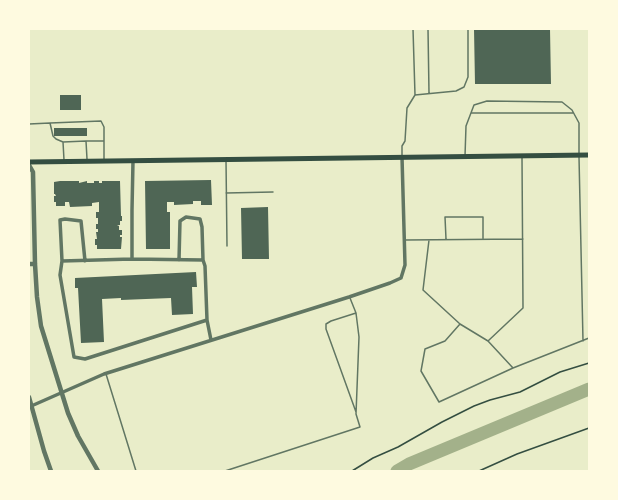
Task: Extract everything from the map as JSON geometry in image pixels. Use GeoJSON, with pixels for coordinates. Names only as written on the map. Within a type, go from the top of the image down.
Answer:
{"type":"FeatureCollection","features":[{"type":"Feature","properties":{"kind":"main road"},"geometry":{"type":"LineString","coordinates":[[29,163],[589,155]]}},
{"type":"Feature","properties":{"kind":"street"},"geometry":{"type":"LineString","coordinates":[[30,406],[106,374],[390,283],[401,278],[405,265],[403,240],[402,157]]}},
{"type":"Feature","properties":{"kind":"street"},"geometry":{"type":"LineString","coordinates":[[132,259],[133,161]]}},
{"type":"Feature","properties":{"kind":"street"},"geometry":{"type":"LineString","coordinates":[[29,163],[33,172],[35,264],[41,326],[68,413],[78,436],[98,471]]}},
{"type":"Feature","properties":{"kind":"street"},"geometry":{"type":"LineString","coordinates":[[179,260],[180,221],[186,217],[200,219],[202,227],[203,260],[205,266],[207,320],[211,340]]}},
{"type":"Feature","properties":{"kind":"street"},"geometry":{"type":"LineString","coordinates":[[85,261],[81,221],[66,219],[60,220],[62,261],[60,275],[74,358],[85,359],[207,320]]}},
{"type":"Feature","properties":{"kind":"street"},"geometry":{"type":"LineString","coordinates":[[62,261],[132,259],[203,260]]}},
{"type":"Feature","properties":{"kind":"street"},"geometry":{"type":"LineString","coordinates":[[29,264],[35,264]]}},
{"type":"Feature","properties":{"kind":"street"},"geometry":{"type":"LineString","coordinates":[[29,397],[30,406],[51,471]]}},
{"type":"Feature","properties":{"kind":"lane"},"geometry":{"type":"LineString","coordinates":[[402,157],[402,146],[405,141],[407,108],[415,95],[413,29]]}},
{"type":"Feature","properties":{"kind":"lane"},"geometry":{"type":"LineString","coordinates":[[428,29],[429,93]]}},
{"type":"Feature","properties":{"kind":"lane"},"geometry":{"type":"LineString","coordinates":[[415,95],[456,91],[464,87],[468,77],[468,29]]}},
{"type":"Feature","properties":{"kind":"lane"},"geometry":{"type":"LineString","coordinates":[[465,156],[466,126],[474,105],[487,101],[562,102],[574,113],[579,123],[583,341]]}},
{"type":"Feature","properties":{"kind":"lane"},"geometry":{"type":"LineString","coordinates":[[471,113],[574,113]]}},
{"type":"Feature","properties":{"kind":"lane"},"geometry":{"type":"LineString","coordinates":[[29,124],[101,120],[104,127],[104,161]]}},
{"type":"Feature","properties":{"kind":"lane"},"geometry":{"type":"LineString","coordinates":[[50,123],[53,136],[64,142],[104,141]]}},
{"type":"Feature","properties":{"kind":"lane"},"geometry":{"type":"LineString","coordinates":[[64,142],[64,162]]}},
{"type":"Feature","properties":{"kind":"lane"},"geometry":{"type":"LineString","coordinates":[[86,142],[87,161]]}},
{"type":"Feature","properties":{"kind":"lane"},"geometry":{"type":"LineString","coordinates":[[488,341],[523,308],[522,156]]}},
{"type":"Feature","properties":{"kind":"lane"},"geometry":{"type":"LineString","coordinates":[[226,159],[227,246]]}},
{"type":"Feature","properties":{"kind":"lane"},"geometry":{"type":"LineString","coordinates":[[226,193],[273,192]]}},
{"type":"Feature","properties":{"kind":"lane"},"geometry":{"type":"LineString","coordinates":[[446,239],[445,217],[483,217],[483,238]]}},
{"type":"Feature","properties":{"kind":"lane"},"geometry":{"type":"LineString","coordinates":[[403,240],[483,238],[523,239]]}},
{"type":"Feature","properties":{"kind":"lane"},"geometry":{"type":"LineString","coordinates":[[429,240],[423,290],[460,324],[488,341],[513,368]]}},
{"type":"Feature","properties":{"kind":"lane"},"geometry":{"type":"LineString","coordinates":[[349,296],[356,313],[359,337],[356,414]]}},
{"type":"Feature","properties":{"kind":"lane"},"geometry":{"type":"LineString","coordinates":[[225,471],[360,427],[326,329],[326,324],[331,321],[356,313]]}},
{"type":"Feature","properties":{"kind":"lane"},"geometry":{"type":"LineString","coordinates":[[460,324],[445,340],[425,349],[421,370],[439,402],[513,368],[589,338]]}},
{"type":"Feature","properties":{"kind":"lane"},"geometry":{"type":"LineString","coordinates":[[106,374],[136,471]]}},
{"type":"Feature","properties":{"kind":"path"},"geometry":{"type":"LineString","coordinates":[[352,471],[373,458],[398,447],[474,406],[520,392],[560,372],[589,363]]}},
{"type":"Feature","properties":{"kind":"path"},"geometry":{"type":"LineString","coordinates":[[479,471],[517,454],[589,428]]}},
{"type":"Feature","properties":{"kind":"building"},"geometry":{"type":"Polygon","coordinates":[[[474,29],[550,29],[551,84],[475,84],[474,29]]]}},
{"type":"Feature","properties":{"kind":"building"},"geometry":{"type":"Polygon","coordinates":[[[60,95],[81,95],[81,110],[60,110],[60,95]]]}},
{"type":"Feature","properties":{"kind":"building"},"geometry":{"type":"Polygon","coordinates":[[[54,128],[87,128],[87,136],[54,136],[54,128]]]}},
{"type":"Feature","properties":{"kind":"building"},"geometry":{"type":"Polygon","coordinates":[[[211,180],[212,205],[201,205],[201,201],[193,201],[193,204],[174,205],[174,202],[167,202],[167,212],[170,212],[170,249],[146,249],[145,181],[211,180]]]}},
{"type":"Feature","properties":{"kind":"building"},"geometry":{"type":"Polygon","coordinates":[[[79,181],[79,183],[87,181],[87,183],[94,183],[94,181],[99,181],[99,183],[102,183],[102,181],[120,181],[122,221],[120,221],[120,225],[117,225],[119,226],[119,230],[122,230],[122,235],[120,235],[120,237],[122,237],[121,249],[97,249],[97,245],[95,245],[95,239],[97,239],[96,232],[98,232],[98,229],[96,229],[98,218],[96,218],[96,212],[99,212],[99,202],[92,203],[92,206],[70,207],[69,202],[65,202],[65,206],[56,206],[56,202],[54,202],[54,196],[56,196],[54,194],[54,182],[79,181]]]}},
{"type":"Feature","properties":{"kind":"building"},"geometry":{"type":"Polygon","coordinates":[[[268,207],[269,259],[242,259],[241,208],[268,207]]]}},
{"type":"Feature","properties":{"kind":"building"},"geometry":{"type":"Polygon","coordinates":[[[196,272],[197,287],[192,287],[193,314],[172,315],[171,298],[121,300],[121,298],[102,299],[104,342],[81,343],[78,288],[75,288],[75,278],[196,272]]]}},
{"type":"Feature","properties":{"kind":"waterway"},"geometry":{"type":"LineString","coordinates":[[397,471],[409,464],[589,389]]}}]}
